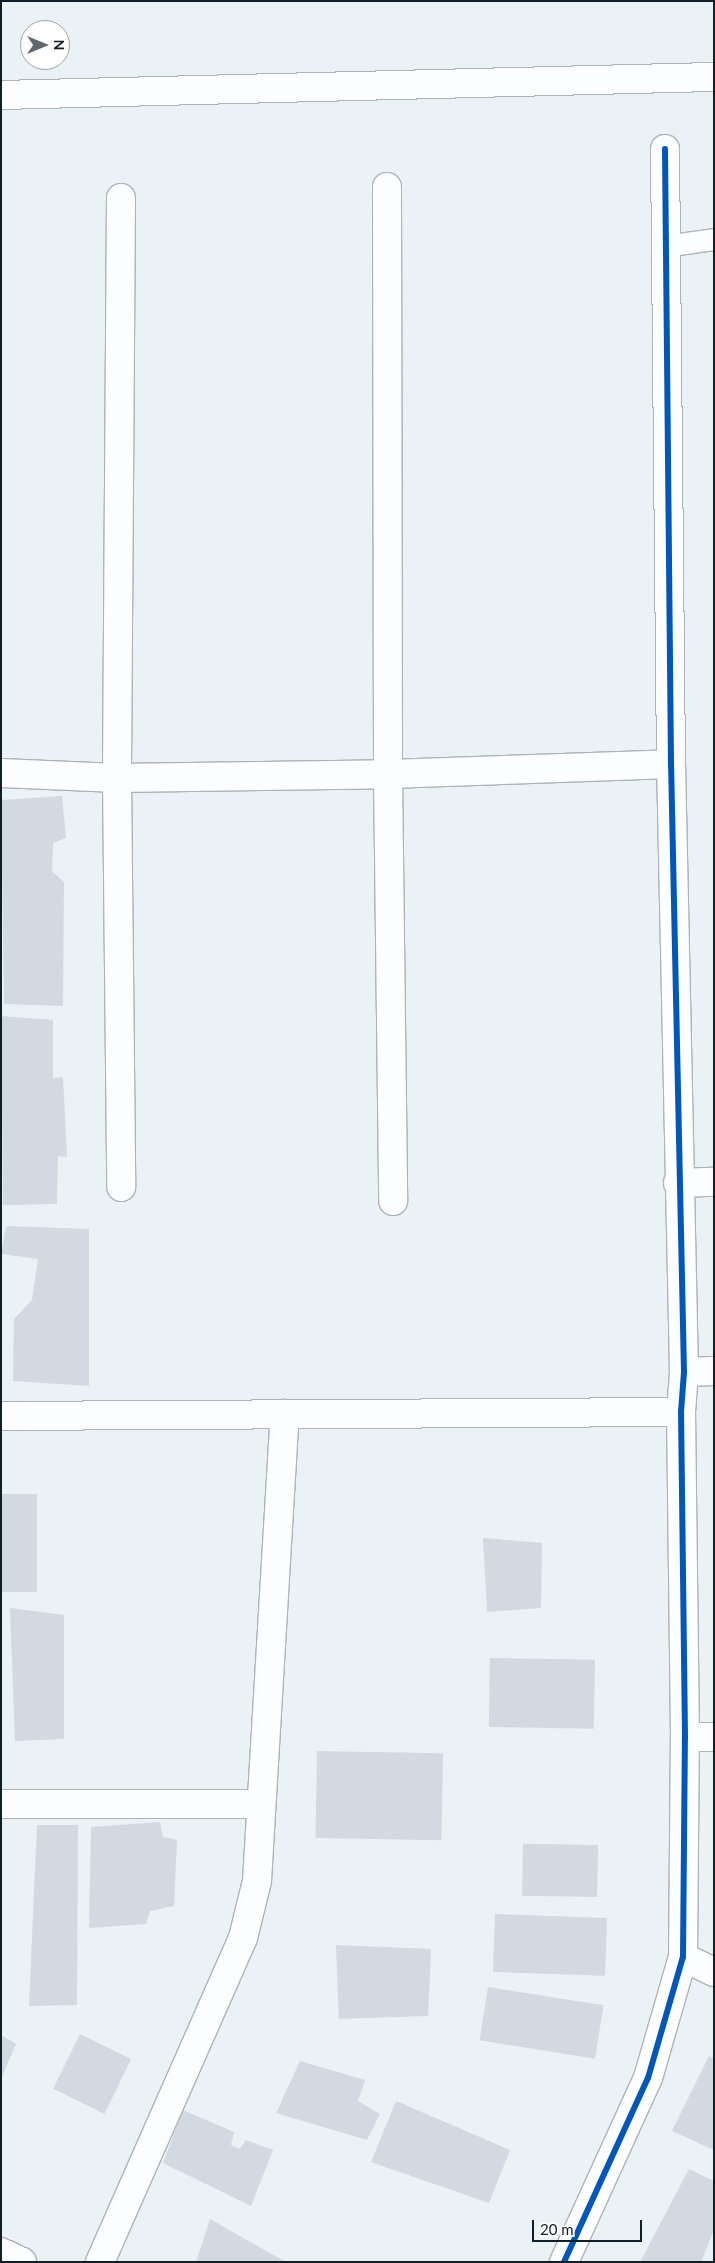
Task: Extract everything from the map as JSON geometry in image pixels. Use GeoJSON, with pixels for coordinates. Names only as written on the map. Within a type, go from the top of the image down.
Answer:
{"type":"FeatureCollection","features":[{"type":"Feature","properties":{"kind":"street"},"geometry":{"type":"LineString","coordinates":[[1,95],[714,77]]}},
{"type":"Feature","properties":{"kind":"street"},"geometry":{"type":"LineString","coordinates":[[564,2262],[648,2078],[683,1957],[685,1737],[681,1412],[684,1372],[678,1183],[671,764],[664,149]]}},
{"type":"Feature","properties":{"kind":"street"},"geometry":{"type":"LineString","coordinates":[[387,187],[388,774],[393,1201]]}},
{"type":"Feature","properties":{"kind":"street"},"geometry":{"type":"LineString","coordinates":[[121,198],[117,778],[122,1187]]}},
{"type":"Feature","properties":{"kind":"street"},"geometry":{"type":"LineString","coordinates":[[1,773],[117,778],[388,774],[671,764]]}},
{"type":"Feature","properties":{"kind":"street"},"geometry":{"type":"LineString","coordinates":[[678,1183],[714,1182]]}},
{"type":"Feature","properties":{"kind":"street"},"geometry":{"type":"LineString","coordinates":[[684,1372],[714,1371]]}},
{"type":"Feature","properties":{"kind":"street"},"geometry":{"type":"LineString","coordinates":[[1,1416],[681,1412]]}},
{"type":"Feature","properties":{"kind":"street"},"geometry":{"type":"LineString","coordinates":[[100,2262],[243,1938],[257,1881],[285,1414]]}},
{"type":"Feature","properties":{"kind":"street"},"geometry":{"type":"LineString","coordinates":[[685,1737],[714,1737]]}},
{"type":"Feature","properties":{"kind":"street"},"geometry":{"type":"LineString","coordinates":[[1,1804],[261,1804]]}},
{"type":"Feature","properties":{"kind":"street"},"geometry":{"type":"LineString","coordinates":[[683,1957],[714,1972]]}},
{"type":"Feature","properties":{"kind":"street"},"geometry":{"type":"LineString","coordinates":[[1,2252],[22,2262]]}},
{"type":"Feature","properties":{"kind":"lane"},"geometry":{"type":"LineString","coordinates":[[665,246],[714,239]]}},
{"type":"Feature","properties":{"kind":"building"},"geometry":{"type":"Polygon","coordinates":[[[62,796],[66,838],[53,843],[52,871],[64,882],[63,1006],[4,1004],[1,800],[62,796]]]}},
{"type":"Feature","properties":{"kind":"building"},"geometry":{"type":"Polygon","coordinates":[[[1,1016],[53,1020],[53,1078],[63,1077],[67,1157],[58,1156],[57,1204],[3,1205],[1,1016]]]}},
{"type":"Feature","properties":{"kind":"building"},"geometry":{"type":"Polygon","coordinates":[[[6,1226],[89,1229],[89,1386],[13,1381],[14,1319],[32,1300],[38,1259],[1,1254],[6,1226]]]}},
{"type":"Feature","properties":{"kind":"building"},"geometry":{"type":"Polygon","coordinates":[[[1,1494],[37,1494],[37,1592],[1,1592],[1,1494]]]}},
{"type":"Feature","properties":{"kind":"building"},"geometry":{"type":"Polygon","coordinates":[[[483,1538],[542,1543],[541,1608],[487,1612],[483,1538]]]}},
{"type":"Feature","properties":{"kind":"building"},"geometry":{"type":"Polygon","coordinates":[[[10,1608],[64,1615],[64,1739],[15,1741],[10,1608]]]}},
{"type":"Feature","properties":{"kind":"building"},"geometry":{"type":"Polygon","coordinates":[[[490,1658],[595,1660],[594,1729],[489,1727],[490,1658]]]}},
{"type":"Feature","properties":{"kind":"building"},"geometry":{"type":"Polygon","coordinates":[[[317,1751],[443,1753],[441,1840],[315,1838],[317,1751]]]}},
{"type":"Feature","properties":{"kind":"building"},"geometry":{"type":"Polygon","coordinates":[[[160,1822],[163,1837],[177,1840],[174,1906],[150,1911],[146,1924],[89,1928],[91,1827],[160,1822]]]}},
{"type":"Feature","properties":{"kind":"building"},"geometry":{"type":"Polygon","coordinates":[[[37,1825],[78,1825],[77,2005],[29,2006],[37,1825]]]}},
{"type":"Feature","properties":{"kind":"building"},"geometry":{"type":"Polygon","coordinates":[[[523,1844],[598,1845],[597,1897],[522,1896],[523,1844]]]}},
{"type":"Feature","properties":{"kind":"building"},"geometry":{"type":"Polygon","coordinates":[[[495,1914],[607,1918],[605,1976],[493,1972],[495,1914]]]}},
{"type":"Feature","properties":{"kind":"building"},"geometry":{"type":"Polygon","coordinates":[[[336,1945],[431,1949],[428,2016],[339,2019],[336,1945]]]}},
{"type":"Feature","properties":{"kind":"building"},"geometry":{"type":"Polygon","coordinates":[[[488,1987],[604,2005],[595,2059],[480,2040],[488,1987]]]}},
{"type":"Feature","properties":{"kind":"building"},"geometry":{"type":"Polygon","coordinates":[[[80,2034],[131,2059],[104,2114],[53,2089],[80,2034]]]}},
{"type":"Feature","properties":{"kind":"building"},"geometry":{"type":"Polygon","coordinates":[[[1,2035],[16,2044],[1,2079],[1,2035]]]}},
{"type":"Feature","properties":{"kind":"building"},"geometry":{"type":"Polygon","coordinates":[[[709,2056],[714,2058],[714,2150],[672,2131],[709,2056]]]}},
{"type":"Feature","properties":{"kind":"building"},"geometry":{"type":"Polygon","coordinates":[[[300,2061],[365,2080],[358,2101],[380,2114],[367,2140],[276,2113],[300,2061]]]}},
{"type":"Feature","properties":{"kind":"building"},"geometry":{"type":"Polygon","coordinates":[[[396,2101],[510,2150],[489,2203],[371,2162],[396,2101]]]}},
{"type":"Feature","properties":{"kind":"building"},"geometry":{"type":"Polygon","coordinates":[[[183,2110],[234,2132],[231,2145],[240,2149],[246,2140],[273,2150],[251,2206],[163,2163],[183,2110]]]}},
{"type":"Feature","properties":{"kind":"building"},"geometry":{"type":"Polygon","coordinates":[[[689,2169],[714,2181],[714,2230],[701,2262],[640,2262],[689,2169]]]}},
{"type":"Feature","properties":{"kind":"building"},"geometry":{"type":"Polygon","coordinates":[[[210,2219],[268,2252],[286,2262],[196,2262],[210,2219]]]}},
{"type":"Feature","properties":{"kind":"cycle path"},"geometry":{"type":"LineString","coordinates":[[564,2262],[648,2078],[683,1957],[685,1737],[681,1412],[684,1372],[671,764],[665,149]]}}]}
